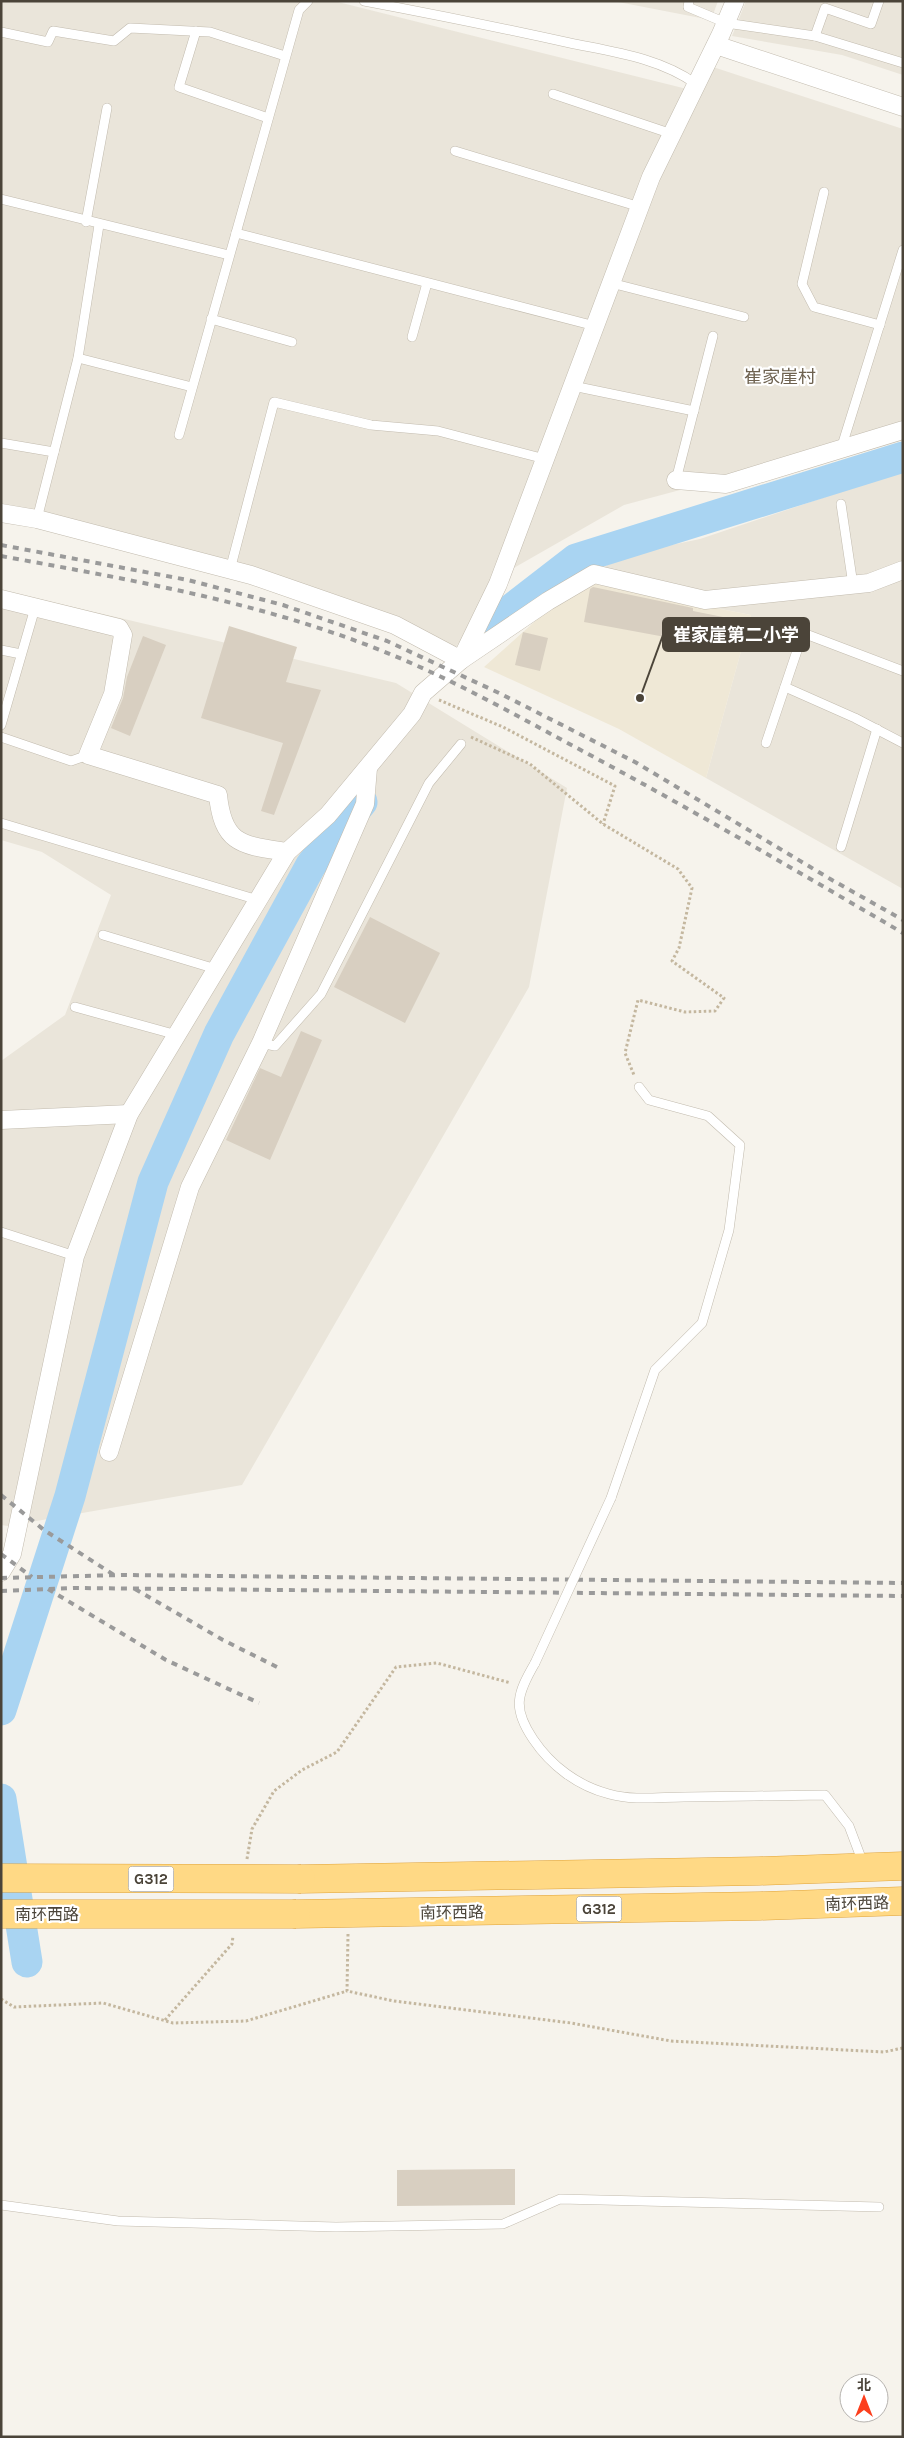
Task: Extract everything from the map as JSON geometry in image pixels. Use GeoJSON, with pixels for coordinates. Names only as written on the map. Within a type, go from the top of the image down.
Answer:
{"type":"FeatureCollection","features":[{"type":"Feature","properties":{"kind":"highway","name":"G312"},"geometry":{"type":"LineString","coordinates":[[1,1878],[301,1879],[903,1866]]}},
{"type":"Feature","properties":{"kind":"highway","name":"南环西路"},"geometry":{"type":"LineString","coordinates":[[1,1914],[296,1914],[760,1906],[903,1901]]}},
{"type":"Feature","properties":{"kind":"street"},"geometry":{"type":"LineString","coordinates":[[461,660],[498,584],[651,177],[716,45],[735,1]]}},
{"type":"Feature","properties":{"kind":"street"},"geometry":{"type":"LineString","coordinates":[[716,45],[903,108]]}},
{"type":"Feature","properties":{"kind":"street"},"geometry":{"type":"LineString","coordinates":[[676,480],[726,484],[903,430]]}},
{"type":"Feature","properties":{"kind":"street"},"geometry":{"type":"LineString","coordinates":[[1,512],[37,519],[251,575],[395,625],[461,660]]}},
{"type":"Feature","properties":{"kind":"street"},"geometry":{"type":"LineString","coordinates":[[1,1572],[12,1554],[75,1256],[129,1114],[287,852],[328,815],[412,714],[423,693],[461,660],[548,601],[594,574],[705,600],[869,583],[903,570]]}},
{"type":"Feature","properties":{"kind":"street"},"geometry":{"type":"LineString","coordinates":[[1,599],[119,628],[123,635],[113,694],[88,755],[218,795],[220,816],[230,836],[254,847],[287,852]]}},
{"type":"Feature","properties":{"kind":"street"},"geometry":{"type":"LineString","coordinates":[[108,1452],[190,1187],[261,1043],[365,804],[368,768]]}},
{"type":"Feature","properties":{"kind":"street"},"geometry":{"type":"LineString","coordinates":[[1,1120],[129,1114]]}},
{"type":"Feature","properties":{"kind":"lane"},"geometry":{"type":"LineString","coordinates":[[178,435],[298,10],[308,1]]}},
{"type":"Feature","properties":{"kind":"lane"},"geometry":{"type":"LineString","coordinates":[[364,1],[480,23],[644,59],[679,72],[696,84]]}},
{"type":"Feature","properties":{"kind":"lane"},"geometry":{"type":"LineString","coordinates":[[689,1],[688,7],[726,23],[815,36],[903,63]]}},
{"type":"Feature","properties":{"kind":"lane"},"geometry":{"type":"LineString","coordinates":[[815,36],[825,8],[871,24],[879,1]]}},
{"type":"Feature","properties":{"kind":"lane"},"geometry":{"type":"LineString","coordinates":[[1,32],[48,42],[53,31],[114,40],[130,28],[210,32],[285,56]]}},
{"type":"Feature","properties":{"kind":"lane"},"geometry":{"type":"LineString","coordinates":[[196,31],[179,87],[268,118]]}},
{"type":"Feature","properties":{"kind":"lane"},"geometry":{"type":"LineString","coordinates":[[553,94],[672,134]]}},
{"type":"Feature","properties":{"kind":"lane"},"geometry":{"type":"LineString","coordinates":[[86,222],[107,108]]}},
{"type":"Feature","properties":{"kind":"lane"},"geometry":{"type":"LineString","coordinates":[[455,151],[640,207]]}},
{"type":"Feature","properties":{"kind":"lane"},"geometry":{"type":"LineString","coordinates":[[824,192],[802,284],[814,307],[880,325]]}},
{"type":"Feature","properties":{"kind":"lane"},"geometry":{"type":"LineString","coordinates":[[1,199],[86,222],[229,256]]}},
{"type":"Feature","properties":{"kind":"lane"},"geometry":{"type":"LineString","coordinates":[[37,519],[78,358],[99,225]]}},
{"type":"Feature","properties":{"kind":"lane"},"geometry":{"type":"LineString","coordinates":[[236,232],[595,326]]}},
{"type":"Feature","properties":{"kind":"lane"},"geometry":{"type":"LineString","coordinates":[[841,450],[903,250]]}},
{"type":"Feature","properties":{"kind":"lane"},"geometry":{"type":"LineString","coordinates":[[412,337],[427,282]]}},
{"type":"Feature","properties":{"kind":"lane"},"geometry":{"type":"LineString","coordinates":[[611,283],[744,317]]}},
{"type":"Feature","properties":{"kind":"lane"},"geometry":{"type":"LineString","coordinates":[[211,319],[292,342]]}},
{"type":"Feature","properties":{"kind":"lane"},"geometry":{"type":"LineString","coordinates":[[676,480],[714,336]]}},
{"type":"Feature","properties":{"kind":"lane"},"geometry":{"type":"LineString","coordinates":[[78,358],[192,387]]}},
{"type":"Feature","properties":{"kind":"lane"},"geometry":{"type":"LineString","coordinates":[[573,386],[694,411]]}},
{"type":"Feature","properties":{"kind":"lane"},"geometry":{"type":"LineString","coordinates":[[230,570],[274,402],[371,425],[438,431],[545,459]]}},
{"type":"Feature","properties":{"kind":"lane"},"geometry":{"type":"LineString","coordinates":[[1,444],[54,452]]}},
{"type":"Feature","properties":{"kind":"lane"},"geometry":{"type":"LineString","coordinates":[[841,504],[853,585]]}},
{"type":"Feature","properties":{"kind":"lane"},"geometry":{"type":"LineString","coordinates":[[1,725],[5,698],[35,608]]}},
{"type":"Feature","properties":{"kind":"lane"},"geometry":{"type":"LineString","coordinates":[[766,743],[803,634],[903,671]]}},
{"type":"Feature","properties":{"kind":"lane"},"geometry":{"type":"LineString","coordinates":[[1,650],[21,654]]}},
{"type":"Feature","properties":{"kind":"lane"},"geometry":{"type":"LineString","coordinates":[[785,687],[903,743]]}},
{"type":"Feature","properties":{"kind":"lane"},"geometry":{"type":"LineString","coordinates":[[841,847],[877,730]]}},
{"type":"Feature","properties":{"kind":"lane"},"geometry":{"type":"LineString","coordinates":[[1,737],[71,761],[88,755]]}},
{"type":"Feature","properties":{"kind":"lane"},"geometry":{"type":"LineString","coordinates":[[261,1043],[275,1046],[320,994],[429,783],[461,744]]}},
{"type":"Feature","properties":{"kind":"lane"},"geometry":{"type":"LineString","coordinates":[[1,823],[258,900]]}},
{"type":"Feature","properties":{"kind":"lane"},"geometry":{"type":"LineString","coordinates":[[103,935],[216,969]]}},
{"type":"Feature","properties":{"kind":"lane"},"geometry":{"type":"LineString","coordinates":[[75,1007],[177,1035]]}},
{"type":"Feature","properties":{"kind":"lane"},"geometry":{"type":"LineString","coordinates":[[639,1087],[649,1100],[708,1116],[740,1146],[729,1230],[702,1323],[655,1370],[611,1498],[535,1663],[522,1686],[519,1701],[521,1716],[529,1733],[550,1760],[577,1781],[592,1788],[625,1798],[825,1795],[850,1826],[864,1867]]}},
{"type":"Feature","properties":{"kind":"lane"},"geometry":{"type":"LineString","coordinates":[[1,1232],[75,1256]]}},
{"type":"Feature","properties":{"kind":"lane"},"geometry":{"type":"LineString","coordinates":[[1,2206],[118,2221],[336,2227],[503,2224],[560,2200],[879,2206]]}},
{"type":"Feature","properties":{"kind":"path"},"geometry":{"type":"LineString","coordinates":[[423,693],[503,727],[616,786],[603,824]]}},
{"type":"Feature","properties":{"kind":"path"},"geometry":{"type":"LineString","coordinates":[[461,744],[471,736],[530,764],[603,824],[678,869],[692,888],[679,948],[672,961],[724,998],[715,1011],[686,1012],[638,1000],[625,1053],[639,1087]]}},
{"type":"Feature","properties":{"kind":"path"},"geometry":{"type":"LineString","coordinates":[[245,1868],[252,1829],[274,1791],[302,1770],[337,1752],[396,1668],[437,1663],[522,1686]]}},
{"type":"Feature","properties":{"kind":"path"},"geometry":{"type":"LineString","coordinates":[[347,1991],[349,1913]]}},
{"type":"Feature","properties":{"kind":"path"},"geometry":{"type":"LineString","coordinates":[[165,2020],[232,1944],[234,1935]]}},
{"type":"Feature","properties":{"kind":"path"},"geometry":{"type":"LineString","coordinates":[[1,1999],[14,2007],[103,2003],[173,2022],[246,2021],[347,1991],[394,2001],[571,2022],[671,2041],[884,2052],[903,2048]]}},
{"type":"Feature","properties":{"kind":"shaded area"},"geometry":{"type":"Polygon","coordinates":[[[1,1],[334,1],[695,91],[710,66],[903,129],[903,425],[770,466],[624,505],[512,569],[453,651],[253,572],[1,512],[1,1]]]}},
{"type":"Feature","properties":{"kind":"shaded area"},"geometry":{"type":"Polygon","coordinates":[[[613,1],[718,1],[711,20],[613,1]]]}},
{"type":"Feature","properties":{"kind":"shaded area"},"geometry":{"type":"Polygon","coordinates":[[[746,1],[903,1],[903,75],[842,55],[732,36],[746,1]]]}},
{"type":"Feature","properties":{"kind":"shaded area"},"geometry":{"type":"Polygon","coordinates":[[[903,471],[903,889],[706,778],[751,615],[585,582],[619,556],[700,539],[903,471]]]}},
{"type":"Feature","properties":{"kind":"shaded area"},"geometry":{"type":"Polygon","coordinates":[[[585,582],[751,615],[706,778],[619,729],[484,667],[552,606],[585,582]]]}},
{"type":"Feature","properties":{"kind":"shaded area"},"geometry":{"type":"Polygon","coordinates":[[[1,590],[396,683],[567,788],[529,987],[242,1485],[8,1526],[1,1525],[1,1061],[65,1015],[111,895],[42,852],[1,840],[1,590]]]}},
{"type":"Feature","properties":{"kind":"building"},"geometry":{"type":"Polygon","coordinates":[[[593,587],[693,608],[693,611],[743,621],[739,644],[688,634],[687,641],[584,622],[590,589],[593,587]]]}},
{"type":"Feature","properties":{"kind":"building"},"geometry":{"type":"Polygon","coordinates":[[[229,626],[297,647],[286,682],[321,690],[274,815],[261,811],[283,743],[201,718],[229,626]]]}},
{"type":"Feature","properties":{"kind":"building"},"geometry":{"type":"Polygon","coordinates":[[[523,632],[548,638],[540,671],[515,665],[523,632]]]}},
{"type":"Feature","properties":{"kind":"building"},"geometry":{"type":"Polygon","coordinates":[[[143,636],[166,645],[130,736],[111,728],[123,698],[127,677],[143,636]]]}},
{"type":"Feature","properties":{"kind":"building"},"geometry":{"type":"Polygon","coordinates":[[[370,917],[440,953],[405,1023],[334,987],[370,917]]]}},
{"type":"Feature","properties":{"kind":"building"},"geometry":{"type":"Polygon","coordinates":[[[301,1031],[322,1040],[270,1160],[226,1140],[260,1068],[281,1077],[301,1031]]]}},
{"type":"Feature","properties":{"kind":"building"},"geometry":{"type":"Polygon","coordinates":[[[515,2169],[515,2205],[397,2206],[397,2170],[515,2169]]]}},
{"type":"Feature","properties":{"kind":"waterway"},"geometry":{"type":"LineString","coordinates":[[496,621],[576,559],[903,457]]}},
{"type":"Feature","properties":{"kind":"waterway"},"geometry":{"type":"LineString","coordinates":[[1,1710],[70,1496],[153,1182],[219,1034],[311,865],[362,802]]}},
{"type":"Feature","properties":{"kind":"waterway"},"geometry":{"type":"LineString","coordinates":[[1,1799],[27,1962]]}},
{"type":"Feature","properties":{"kind":"railway"},"geometry":{"type":"LineString","coordinates":[[1,545],[188,580],[283,605],[387,641],[499,693],[635,762],[832,880],[903,920]]}},
{"type":"Feature","properties":{"kind":"railway"},"geometry":{"type":"LineString","coordinates":[[1,556],[145,583],[240,605],[287,618],[380,650],[472,692],[605,763],[903,933]]}},
{"type":"Feature","properties":{"kind":"railway"},"geometry":{"type":"LineString","coordinates":[[1,1495],[44,1530],[114,1575]]}},
{"type":"Feature","properties":{"kind":"railway"},"geometry":{"type":"LineString","coordinates":[[1,1554],[32,1577]]}},
{"type":"Feature","properties":{"kind":"railway"},"geometry":{"type":"LineString","coordinates":[[1,1578],[121,1575],[903,1583]]}},
{"type":"Feature","properties":{"kind":"railway"},"geometry":{"type":"LineString","coordinates":[[1,1591],[75,1588],[903,1596]]}},
{"type":"Feature","properties":{"kind":"railway"},"geometry":{"type":"LineString","coordinates":[[48,1589],[166,1660],[259,1703]]}},
{"type":"Feature","properties":{"kind":"railway"},"geometry":{"type":"LineString","coordinates":[[135,1589],[223,1640],[277,1667]]}},
{"type":"Feature","properties":{"kind":"place","name":"崔家崖第二小学"},"geometry":{"type":"Point","coordinates":[640,698]}},
{"type":"Feature","properties":{"kind":"district","name":"崔家崖村"},"geometry":{"type":"Point","coordinates":[780,377]}}]}
